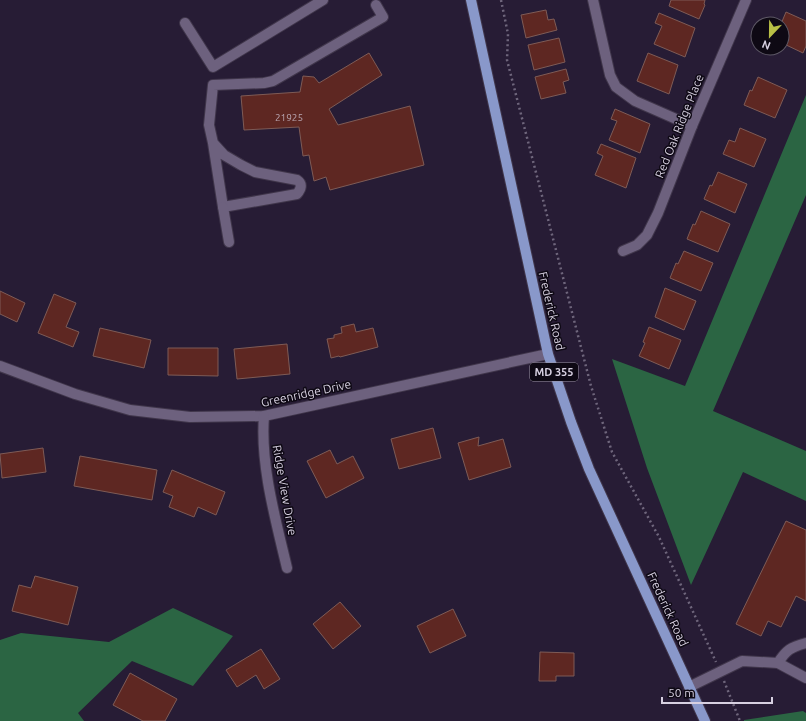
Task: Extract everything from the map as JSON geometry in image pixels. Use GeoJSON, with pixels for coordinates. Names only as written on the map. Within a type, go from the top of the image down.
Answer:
{"type":"FeatureCollection","features":[{"type":"Feature","properties":{"kind":"main road","name":"Frederick Road"},"geometry":{"type":"LineString","coordinates":[[472,0],[548,354],[589,469],[705,721]]}},
{"type":"Feature","properties":{"kind":"street"},"geometry":{"type":"LineString","coordinates":[[213,67],[323,0]]}},
{"type":"Feature","properties":{"kind":"street"},"geometry":{"type":"LineString","coordinates":[[213,86],[264,83],[273,81],[383,17],[374,3],[385,0]]}},
{"type":"Feature","properties":{"kind":"street"},"geometry":{"type":"LineString","coordinates":[[592,0],[610,75],[616,87],[635,102],[692,126]]}},
{"type":"Feature","properties":{"kind":"street","name":"Red Oak Ridge Place"},"geometry":{"type":"LineString","coordinates":[[623,251],[637,245],[647,235],[658,213],[692,126],[746,0]]}},
{"type":"Feature","properties":{"kind":"street"},"geometry":{"type":"LineString","coordinates":[[185,23],[213,67],[213,86],[209,125],[229,242]]}},
{"type":"Feature","properties":{"kind":"street"},"geometry":{"type":"LineString","coordinates":[[213,143],[224,155],[241,165],[263,174],[293,178],[300,182],[301,186],[300,191],[297,194],[223,207]]}},
{"type":"Feature","properties":{"kind":"street","name":"Greenridge Drive"},"geometry":{"type":"LineString","coordinates":[[0,366],[75,394],[130,410],[190,417],[264,416],[548,354]]}},
{"type":"Feature","properties":{"kind":"street","name":"Ridge View Drive"},"geometry":{"type":"LineString","coordinates":[[264,416],[262,436],[271,502],[287,568]]}},
{"type":"Feature","properties":{"kind":"street"},"geometry":{"type":"LineString","coordinates":[[778,663],[784,653],[793,646],[806,643]]}},
{"type":"Feature","properties":{"kind":"street"},"geometry":{"type":"LineString","coordinates":[[689,687],[742,661],[778,663],[806,678]]}},
{"type":"Feature","properties":{"kind":"path"},"geometry":{"type":"LineString","coordinates":[[501,0],[508,34],[506,60],[591,386],[612,452],[659,537],[720,671],[740,721]]}},
{"type":"Feature","properties":{"kind":"green space"},"geometry":{"type":"Polygon","coordinates":[[[806,95],[806,195],[713,411],[806,451],[806,501],[743,472],[691,585],[647,468],[612,359],[685,386],[806,95]]]}},
{"type":"Feature","properties":{"kind":"green space"},"geometry":{"type":"Polygon","coordinates":[[[173,608],[233,636],[193,686],[132,661],[78,713],[84,721],[0,721],[0,640],[21,633],[109,642],[173,608]]]}},
{"type":"Feature","properties":{"kind":"green space"},"geometry":{"type":"Polygon","coordinates":[[[803,711],[806,713],[806,721],[744,721],[744,720],[803,711]]]}},
{"type":"Feature","properties":{"kind":"building"},"geometry":{"type":"Polygon","coordinates":[[[671,0],[705,0],[705,5],[699,19],[669,6],[671,0]]]}},
{"type":"Feature","properties":{"kind":"building"},"geometry":{"type":"Polygon","coordinates":[[[546,10],[548,20],[554,19],[557,30],[526,38],[521,15],[546,10]]]}},
{"type":"Feature","properties":{"kind":"building"},"geometry":{"type":"Polygon","coordinates":[[[786,12],[806,21],[806,46],[803,53],[790,47],[790,16],[784,16],[786,12]]]}},
{"type":"Feature","properties":{"kind":"building"},"geometry":{"type":"Polygon","coordinates":[[[659,13],[695,28],[685,57],[654,44],[662,26],[655,23],[659,13]]]}},
{"type":"Feature","properties":{"kind":"building"},"geometry":{"type":"Polygon","coordinates":[[[559,38],[565,62],[534,70],[528,45],[559,38]]]}},
{"type":"Feature","properties":{"kind":"building"},"geometry":{"type":"Polygon","coordinates":[[[369,53],[382,75],[329,109],[338,125],[410,106],[424,165],[330,190],[326,177],[314,181],[309,155],[303,156],[299,127],[244,130],[241,96],[300,92],[303,76],[314,77],[319,83],[369,53]]]}},
{"type":"Feature","properties":{"kind":"building"},"geometry":{"type":"Polygon","coordinates":[[[648,53],[678,65],[669,94],[637,81],[648,53]]]}},
{"type":"Feature","properties":{"kind":"building"},"geometry":{"type":"Polygon","coordinates":[[[566,69],[569,80],[563,82],[566,93],[541,99],[535,77],[566,69]]]}},
{"type":"Feature","properties":{"kind":"building"},"geometry":{"type":"Polygon","coordinates":[[[758,77],[787,90],[775,118],[744,105],[750,90],[752,91],[758,77]]]}},
{"type":"Feature","properties":{"kind":"building"},"geometry":{"type":"Polygon","coordinates":[[[615,109],[650,124],[640,153],[609,140],[617,121],[611,119],[615,109]]]}},
{"type":"Feature","properties":{"kind":"building"},"geometry":{"type":"Polygon","coordinates":[[[740,128],[766,139],[754,167],[723,154],[729,140],[735,142],[740,128]]]}},
{"type":"Feature","properties":{"kind":"building"},"geometry":{"type":"Polygon","coordinates":[[[601,144],[636,158],[626,188],[595,175],[603,156],[597,153],[601,144]]]}},
{"type":"Feature","properties":{"kind":"building"},"geometry":{"type":"Polygon","coordinates":[[[718,172],[747,184],[735,213],[704,199],[718,172]]]}},
{"type":"Feature","properties":{"kind":"building"},"geometry":{"type":"Polygon","coordinates":[[[701,211],[730,224],[718,252],[687,239],[693,224],[695,225],[701,211]]]}},
{"type":"Feature","properties":{"kind":"building"},"geometry":{"type":"Polygon","coordinates":[[[684,251],[713,263],[701,291],[670,278],[676,263],[678,264],[684,251]]]}},
{"type":"Feature","properties":{"kind":"building"},"geometry":{"type":"Polygon","coordinates":[[[665,288],[696,301],[684,330],[655,317],[665,288]]]}},
{"type":"Feature","properties":{"kind":"building"},"geometry":{"type":"Polygon","coordinates":[[[0,291],[25,303],[17,322],[0,314],[0,291]]]}},
{"type":"Feature","properties":{"kind":"building"},"geometry":{"type":"Polygon","coordinates":[[[54,294],[76,303],[66,327],[79,332],[73,347],[38,333],[54,294]]]}},
{"type":"Feature","properties":{"kind":"building"},"geometry":{"type":"Polygon","coordinates":[[[354,324],[356,332],[373,328],[378,347],[331,358],[327,339],[334,338],[334,335],[342,333],[341,327],[354,324]]]}},
{"type":"Feature","properties":{"kind":"building"},"geometry":{"type":"Polygon","coordinates":[[[649,327],[681,340],[669,369],[639,356],[645,343],[643,342],[649,327]]]}},
{"type":"Feature","properties":{"kind":"building"},"geometry":{"type":"Polygon","coordinates":[[[100,328],[151,340],[144,368],[93,356],[100,328]]]}},
{"type":"Feature","properties":{"kind":"building"},"geometry":{"type":"Polygon","coordinates":[[[287,344],[290,374],[237,379],[234,349],[287,344]]]}},
{"type":"Feature","properties":{"kind":"building"},"geometry":{"type":"Polygon","coordinates":[[[168,348],[218,348],[218,376],[168,375],[168,348]]]}},
{"type":"Feature","properties":{"kind":"building"},"geometry":{"type":"Polygon","coordinates":[[[433,428],[441,458],[399,469],[391,439],[433,428]]]}},
{"type":"Feature","properties":{"kind":"building"},"geometry":{"type":"Polygon","coordinates":[[[479,437],[478,446],[503,439],[511,467],[469,480],[458,443],[479,437]]]}},
{"type":"Feature","properties":{"kind":"building"},"geometry":{"type":"Polygon","coordinates":[[[43,448],[46,472],[2,478],[0,454],[43,448]]]}},
{"type":"Feature","properties":{"kind":"building"},"geometry":{"type":"Polygon","coordinates":[[[330,450],[337,464],[353,456],[364,478],[326,498],[307,461],[330,450]]]}},
{"type":"Feature","properties":{"kind":"building"},"geometry":{"type":"Polygon","coordinates":[[[80,456],[157,470],[152,500],[74,486],[80,456]]]}},
{"type":"Feature","properties":{"kind":"building"},"geometry":{"type":"Polygon","coordinates":[[[172,470],[225,492],[216,515],[198,507],[194,517],[169,507],[173,496],[163,492],[172,470]]]}},
{"type":"Feature","properties":{"kind":"building"},"geometry":{"type":"Polygon","coordinates":[[[786,521],[806,530],[806,601],[796,596],[781,627],[768,621],[761,636],[736,624],[786,521]]]}},
{"type":"Feature","properties":{"kind":"building"},"geometry":{"type":"Polygon","coordinates":[[[35,576],[78,587],[68,625],[12,611],[19,585],[31,588],[35,576]]]}},
{"type":"Feature","properties":{"kind":"building"},"geometry":{"type":"Polygon","coordinates":[[[340,602],[361,626],[333,649],[313,624],[340,602]]]}},
{"type":"Feature","properties":{"kind":"building"},"geometry":{"type":"Polygon","coordinates":[[[453,609],[466,636],[430,653],[417,626],[453,609]]]}},
{"type":"Feature","properties":{"kind":"building"},"geometry":{"type":"Polygon","coordinates":[[[261,649],[280,679],[264,689],[256,675],[237,687],[226,670],[261,649]]]}},
{"type":"Feature","properties":{"kind":"building"},"geometry":{"type":"Polygon","coordinates":[[[540,652],[574,653],[574,676],[556,676],[556,681],[539,681],[540,652]]]}},
{"type":"Feature","properties":{"kind":"building"},"geometry":{"type":"Polygon","coordinates":[[[130,673],[177,699],[165,721],[143,721],[113,705],[130,673]]]}}]}
